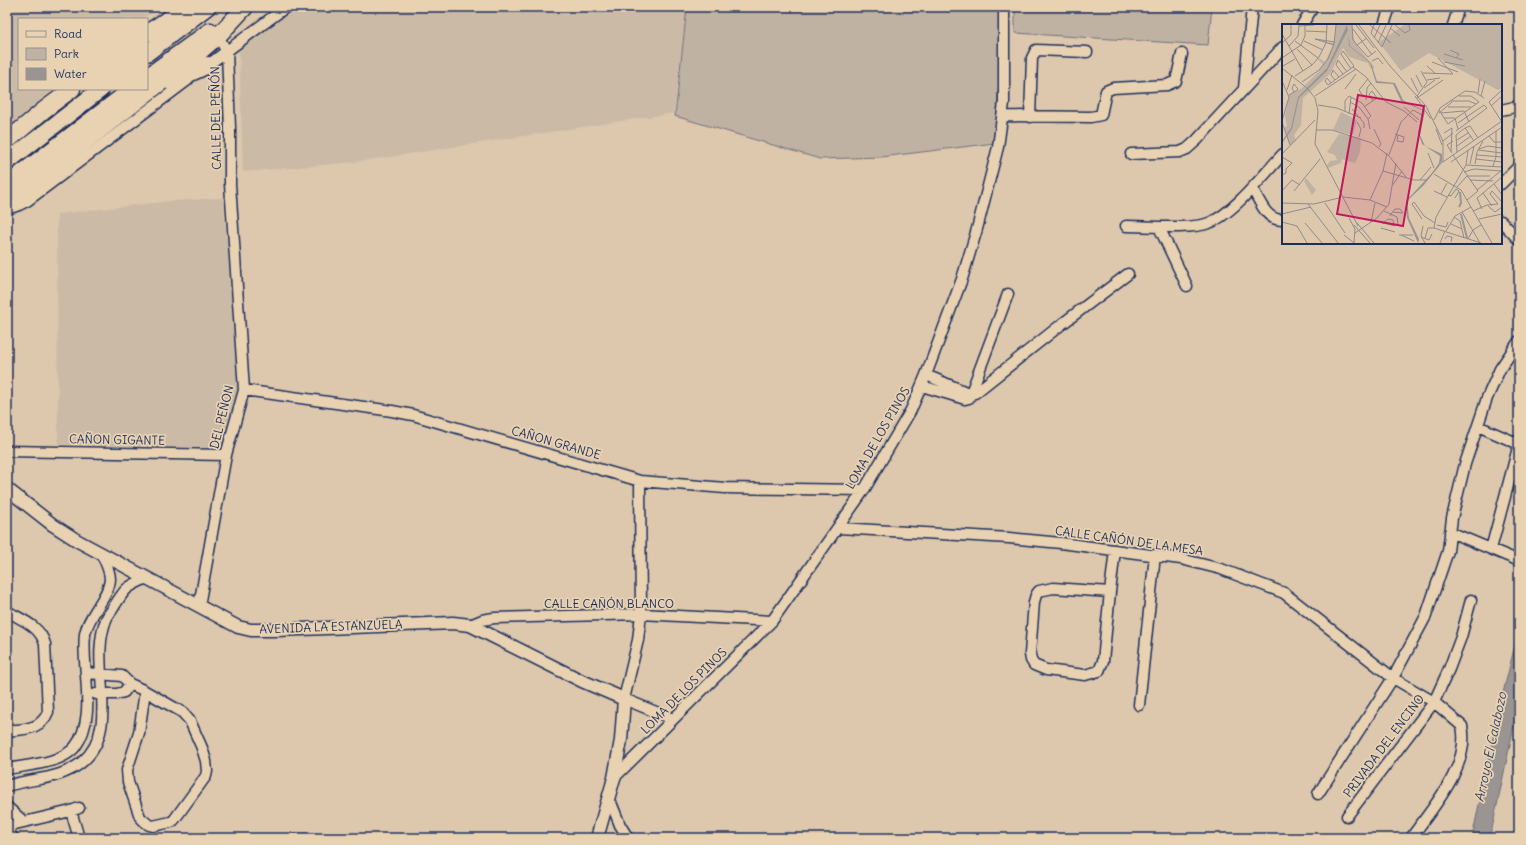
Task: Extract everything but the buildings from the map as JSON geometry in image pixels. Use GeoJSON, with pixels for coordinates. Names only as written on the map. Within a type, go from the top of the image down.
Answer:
{"type":"FeatureCollection","features":[{"type":"Feature","properties":{"kind":"highway"},"geometry":{"type":"LineString","coordinates":[[148,32],[187,7]]}},
{"type":"Feature","properties":{"kind":"highway"},"geometry":{"type":"LineString","coordinates":[[148,53],[207,7]]}},
{"type":"Feature","properties":{"kind":"highway"},"geometry":{"type":"LineString","coordinates":[[148,85],[195,56],[218,36],[244,7]]}},
{"type":"Feature","properties":{"kind":"highway"},"geometry":{"type":"LineString","coordinates":[[148,76],[244,7]]}},
{"type":"Feature","properties":{"kind":"highway"},"geometry":{"type":"LineString","coordinates":[[148,88],[208,65]]}},
{"type":"Feature","properties":{"kind":"highway"},"geometry":{"type":"LineString","coordinates":[[7,141],[71,90]]}},
{"type":"Feature","properties":{"kind":"highway"},"geometry":{"type":"LineString","coordinates":[[7,162],[100,90]]}},
{"type":"Feature","properties":{"kind":"highway"},"geometry":{"type":"LineString","coordinates":[[7,186],[22,172],[137,92]]}},
{"type":"Feature","properties":{"kind":"highway"},"geometry":{"type":"LineString","coordinates":[[7,205],[137,92]]}},
{"type":"Feature","properties":{"kind":"street"},"geometry":{"type":"LineString","coordinates":[[7,209],[27,201],[286,7]]}},
{"type":"Feature","properties":{"kind":"street","name":"LOMA DE LOS PINOS"},"geometry":{"type":"LineString","coordinates":[[614,778],[772,621],[839,528],[864,490],[911,410],[926,376],[962,279],[975,236],[998,147],[1004,103],[1004,7]]}},
{"type":"Feature","properties":{"kind":"street"},"geometry":{"type":"LineString","coordinates":[[1244,88],[1252,7]]}},
{"type":"Feature","properties":{"kind":"street"},"geometry":{"type":"LineString","coordinates":[[1303,24],[1313,7]]}},
{"type":"Feature","properties":{"kind":"street"},"geometry":{"type":"LineString","coordinates":[[1384,24],[1390,7]]}},
{"type":"Feature","properties":{"kind":"street"},"geometry":{"type":"LineString","coordinates":[[1453,24],[1459,7]]}},
{"type":"Feature","properties":{"kind":"street"},"geometry":{"type":"LineString","coordinates":[[218,36],[227,52]]}},
{"type":"Feature","properties":{"kind":"street"},"geometry":{"type":"LineString","coordinates":[[1131,154],[1173,153],[1187,149],[1282,48]]}},
{"type":"Feature","properties":{"kind":"street"},"geometry":{"type":"LineString","coordinates":[[1030,117],[1032,58],[1036,50],[1087,52]]}},
{"type":"Feature","properties":{"kind":"street","name":"CALLE DEL PEÑÓN"},"geometry":{"type":"LineString","coordinates":[[227,52],[230,128],[230,184]]}},
{"type":"Feature","properties":{"kind":"street"},"geometry":{"type":"LineString","coordinates":[[1002,116],[1091,117],[1100,115],[1104,107],[1106,92],[1113,88],[1167,85],[1176,81],[1182,54]]}},
{"type":"Feature","properties":{"kind":"street"},"geometry":{"type":"LineString","coordinates":[[1502,110],[1519,106]]}},
{"type":"Feature","properties":{"kind":"street"},"geometry":{"type":"LineString","coordinates":[[1126,226],[1194,226],[1208,223],[1220,218],[1252,188],[1282,155]]}},
{"type":"Feature","properties":{"kind":"street"},"geometry":{"type":"LineString","coordinates":[[1502,183],[1519,166]]}},
{"type":"Feature","properties":{"kind":"street","name":"DEL PEÑON"},"geometry":{"type":"LineString","coordinates":[[199,606],[226,455],[244,390],[230,184]]}},
{"type":"Feature","properties":{"kind":"street"},"geometry":{"type":"LineString","coordinates":[[1252,188],[1269,217],[1279,220]]}},
{"type":"Feature","properties":{"kind":"street"},"geometry":{"type":"LineString","coordinates":[[1502,222],[1519,240]]}},
{"type":"Feature","properties":{"kind":"street"},"geometry":{"type":"LineString","coordinates":[[1159,227],[1187,286]]}},
{"type":"Feature","properties":{"kind":"street"},"geometry":{"type":"LineString","coordinates":[[926,376],[971,394],[976,392],[1128,274]]}},
{"type":"Feature","properties":{"kind":"street"},"geometry":{"type":"LineString","coordinates":[[922,386],[965,399],[969,398],[1008,294]]}},
{"type":"Feature","properties":{"kind":"street"},"geometry":{"type":"LineString","coordinates":[[1318,794],[1393,678],[1426,616],[1448,551],[1450,532],[1465,464],[1487,398],[1500,370],[1519,341]]}},
{"type":"Feature","properties":{"kind":"street","name":"CAÑON GRANDE"},"geometry":{"type":"LineString","coordinates":[[244,390],[413,415],[640,481],[725,488],[864,490]]}},
{"type":"Feature","properties":{"kind":"street"},"geometry":{"type":"LineString","coordinates":[[1478,426],[1519,444],[1491,549]]}},
{"type":"Feature","properties":{"kind":"street","name":"CAÑON GIGANTE"},"geometry":{"type":"LineString","coordinates":[[7,451],[226,455]]}},
{"type":"Feature","properties":{"kind":"street"},"geometry":{"type":"LineString","coordinates":[[597,838],[614,778],[621,740],[624,699],[638,640],[641,614],[640,481]]}},
{"type":"Feature","properties":{"kind":"street","name":"AVENIDA LA ESTANZUELA"},"geometry":{"type":"LineString","coordinates":[[7,488],[53,525],[101,553],[238,627],[251,630],[276,630],[441,624],[470,625],[576,678],[673,720]]}},
{"type":"Feature","properties":{"kind":"street","name":"CALLE CAÑÓN DE LA MESA"},"geometry":{"type":"LineString","coordinates":[[839,528],[1009,538],[1155,555],[1181,559],[1221,569],[1284,593],[1393,678],[1434,702],[1462,726],[1463,740],[1459,761],[1453,776],[1410,838]]}},
{"type":"Feature","properties":{"kind":"street"},"geometry":{"type":"LineString","coordinates":[[1450,532],[1517,560]]}},
{"type":"Feature","properties":{"kind":"street"},"geometry":{"type":"LineString","coordinates":[[1110,592],[1053,588],[1039,591],[1034,602],[1030,654],[1034,665],[1046,670],[1084,675],[1099,671],[1103,662],[1115,550]]}},
{"type":"Feature","properties":{"kind":"street"},"geometry":{"type":"LineString","coordinates":[[7,769],[38,764],[66,755],[74,748],[81,738],[85,728],[88,694],[86,633],[89,621],[108,587],[110,580],[107,566],[101,553]]}},
{"type":"Feature","properties":{"kind":"street"},"geometry":{"type":"LineString","coordinates":[[1139,705],[1155,555]]}},
{"type":"Feature","properties":{"kind":"street"},"geometry":{"type":"LineString","coordinates":[[7,786],[63,774],[82,762],[91,753],[100,734],[102,710],[100,645],[106,619],[123,591],[133,584],[147,578]]}},
{"type":"Feature","properties":{"kind":"street","name":"PRIVADA DEL ENCINO"},"geometry":{"type":"LineString","coordinates":[[1347,816],[1434,702],[1461,637],[1471,600]]}},
{"type":"Feature","properties":{"kind":"street"},"geometry":{"type":"LineString","coordinates":[[7,611],[35,628],[43,638],[48,712],[45,719],[35,726],[7,731]]}},
{"type":"Feature","properties":{"kind":"street","name":"CALLE CAÑÓN BLANCO"},"geometry":{"type":"LineString","coordinates":[[470,625],[482,620],[494,618],[641,614],[772,621]]}},
{"type":"Feature","properties":{"kind":"street"},"geometry":{"type":"LineString","coordinates":[[87,673],[122,676],[130,684],[145,690],[182,712],[195,731],[206,761],[206,776],[174,820],[153,826],[149,825],[140,817],[128,782],[127,770],[139,732],[145,690]]}},
{"type":"Feature","properties":{"kind":"street"},"geometry":{"type":"LineString","coordinates":[[88,694],[117,694],[124,692],[130,684]]}},
{"type":"Feature","properties":{"kind":"street"},"geometry":{"type":"LineString","coordinates":[[607,802],[612,805],[620,825],[628,838]]}},
{"type":"Feature","properties":{"kind":"street"},"geometry":{"type":"LineString","coordinates":[[7,807],[23,821]]}},
{"type":"Feature","properties":{"kind":"street"},"geometry":{"type":"LineString","coordinates":[[12,838],[7,826],[75,809],[79,838]]}},
{"type":"Feature","properties":{"kind":"shaded area"},"geometry":{"type":"Polygon","coordinates":[[[7,7],[163,7],[143,18],[18,18],[18,90],[53,90],[7,128],[7,7]]]}},
{"type":"Feature","properties":{"kind":"shaded area"},"geometry":{"type":"Polygon","coordinates":[[[296,7],[687,7],[674,113],[356,162],[243,172],[239,50],[296,7]]]}},
{"type":"Feature","properties":{"kind":"shaded area"},"geometry":{"type":"Polygon","coordinates":[[[223,198],[240,383],[224,448],[58,444],[57,214],[170,201],[223,198]]]}},
{"type":"Feature","properties":{"kind":"green space"},"geometry":{"type":"Polygon","coordinates":[[[687,7],[1000,7],[999,75],[995,143],[881,157],[820,159],[675,116],[687,7]]]}},
{"type":"Feature","properties":{"kind":"green space"},"geometry":{"type":"Polygon","coordinates":[[[1015,7],[1212,7],[1208,45],[1015,33],[1015,7]]]}},
{"type":"Feature","properties":{"kind":"water"},"geometry":{"type":"Polygon","coordinates":[[[1519,629],[1519,702],[1490,838],[1472,838],[1499,709],[1519,629]]]}},
{"type":"Feature","properties":{"kind":"water"},"geometry":{"type":"Polygon","coordinates":[[[302,833],[319,834],[337,838],[271,838],[302,833]]]}},
{"type":"Feature","properties":{"kind":"water label","name":"Arroyo El Calabozo"},"geometry":{"type":"Point","coordinates":[1490,747]}}]}
